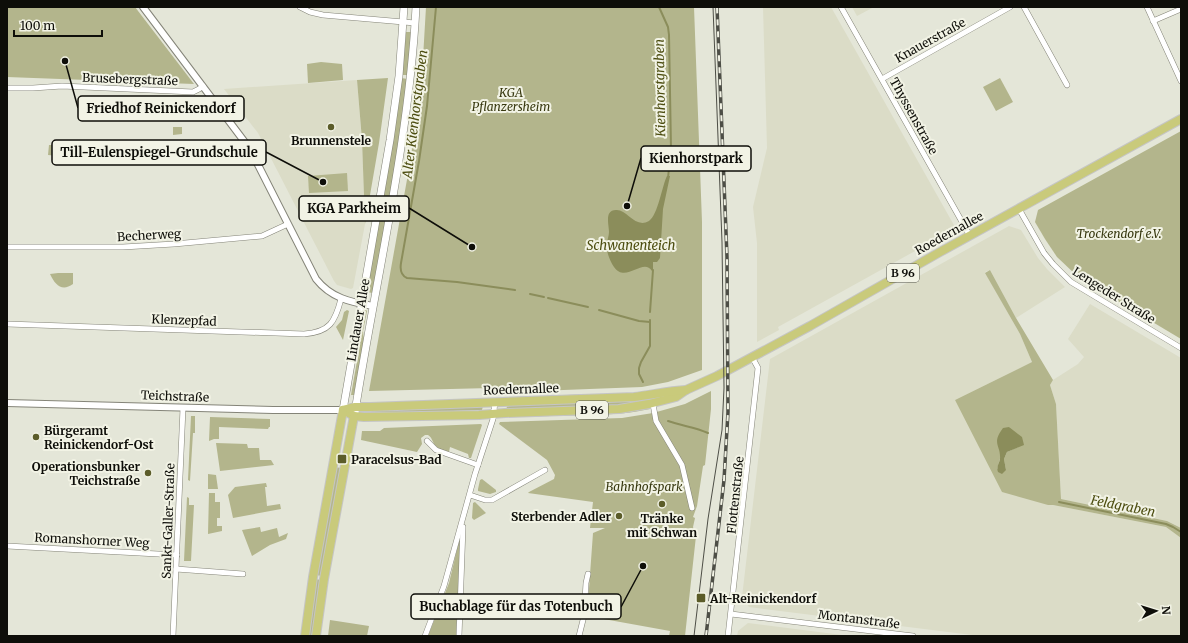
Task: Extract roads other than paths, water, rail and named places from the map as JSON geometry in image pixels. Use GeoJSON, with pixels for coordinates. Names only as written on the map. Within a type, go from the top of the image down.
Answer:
{"type":"FeatureCollection","features":[{"type":"Feature","properties":{"kind":"main road","name":"Lindauer Allee"},"geometry":{"type":"LineString","coordinates":[[304,636],[313,577],[393,123],[404,7]]}},
{"type":"Feature","properties":{"kind":"main road","name":"Lindauer Allee"},"geometry":{"type":"LineString","coordinates":[[316,636],[324,579],[356,407],[402,141],[410,77],[416,7]]}},
{"type":"Feature","properties":{"kind":"main road","name":"Roedernallee"},"geometry":{"type":"LineString","coordinates":[[354,416],[494,414],[619,409],[653,404],[676,397],[686,390],[717,376],[807,328],[1181,119]]}},
{"type":"Feature","properties":{"kind":"main road","name":"Roedernallee"},"geometry":{"type":"LineString","coordinates":[[356,407],[634,397],[673,390],[686,390]]}},
{"type":"Feature","properties":{"kind":"main road","name":"B 96"},"geometry":{"type":"LineString","coordinates":[[343,410],[356,407]]}},
{"type":"Feature","properties":{"kind":"main road","name":"B 96"},"geometry":{"type":"LineString","coordinates":[[343,410],[354,416]]}},
{"type":"Feature","properties":{"kind":"street"},"geometry":{"type":"LineString","coordinates":[[143,7],[250,148],[316,279],[328,292],[341,299],[373,306]]}},
{"type":"Feature","properties":{"kind":"street"},"geometry":{"type":"LineString","coordinates":[[300,7],[319,15],[415,23]]}},
{"type":"Feature","properties":{"kind":"street","name":"Thyssenstraße"},"geometry":{"type":"LineString","coordinates":[[841,7],[970,236]]}},
{"type":"Feature","properties":{"kind":"street","name":"Knauerstraße"},"geometry":{"type":"LineString","coordinates":[[882,79],[1010,7]]}},
{"type":"Feature","properties":{"kind":"street"},"geometry":{"type":"LineString","coordinates":[[1024,7],[1067,85]]}},
{"type":"Feature","properties":{"kind":"street"},"geometry":{"type":"LineString","coordinates":[[1147,7],[1181,80]]}},
{"type":"Feature","properties":{"kind":"street"},"geometry":{"type":"LineString","coordinates":[[1153,21],[1181,9]]}},
{"type":"Feature","properties":{"kind":"street","name":"Brusebergstraße"},"geometry":{"type":"LineString","coordinates":[[7,88],[68,86],[193,92],[203,86]]}},
{"type":"Feature","properties":{"kind":"street","name":"Lengeder Straße"},"geometry":{"type":"LineString","coordinates":[[1019,209],[1044,253],[1072,282],[1181,348]]}},
{"type":"Feature","properties":{"kind":"street","name":"Becherweg"},"geometry":{"type":"LineString","coordinates":[[7,247],[129,246],[194,242],[262,236],[288,224]]}},
{"type":"Feature","properties":{"kind":"street","name":"Klenzepfad"},"geometry":{"type":"LineString","coordinates":[[7,324],[304,334],[320,331],[331,324],[337,313],[341,299]]}},
{"type":"Feature","properties":{"kind":"street","name":"Flottenstraße"},"geometry":{"type":"LineString","coordinates":[[728,636],[758,368],[752,357]]}},
{"type":"Feature","properties":{"kind":"street"},"geometry":{"type":"LineString","coordinates":[[424,636],[444,586],[494,414],[496,402]]}},
{"type":"Feature","properties":{"kind":"street","name":"Teichstraße"},"geometry":{"type":"LineString","coordinates":[[7,403],[266,410],[343,410]]}},
{"type":"Feature","properties":{"kind":"street"},"geometry":{"type":"LineString","coordinates":[[653,404],[656,421],[682,465],[692,508]]}},
{"type":"Feature","properties":{"kind":"street","name":"Sankt-Galler-Straße"},"geometry":{"type":"LineString","coordinates":[[173,636],[183,408]]}},
{"type":"Feature","properties":{"kind":"street"},"geometry":{"type":"LineString","coordinates":[[427,442],[436,450],[478,465]]}},
{"type":"Feature","properties":{"kind":"street"},"geometry":{"type":"LineString","coordinates":[[470,495],[485,500],[492,500],[545,470]]}},
{"type":"Feature","properties":{"kind":"street"},"geometry":{"type":"LineString","coordinates":[[459,636],[464,518]]}},
{"type":"Feature","properties":{"kind":"street","name":"Romanshorner Weg"},"geometry":{"type":"LineString","coordinates":[[7,546],[177,555]]}},
{"type":"Feature","properties":{"kind":"street"},"geometry":{"type":"LineString","coordinates":[[176,569],[243,574]]}},
{"type":"Feature","properties":{"kind":"street"},"geometry":{"type":"LineString","coordinates":[[579,636],[584,616],[588,574]]}},
{"type":"Feature","properties":{"kind":"street","name":"Montanstraße"},"geometry":{"type":"LineString","coordinates":[[731,614],[913,636]]}},
{"type":"Feature","properties":{"kind":"water","name":"Schwanenteich"},"geometry":{"type":"Polygon","coordinates":[[[667,176],[670,176],[663,209],[660,258],[657,262],[653,262],[653,271],[644,267],[624,273],[619,271],[611,262],[607,250],[609,232],[608,218],[610,212],[616,210],[624,212],[639,223],[649,221],[655,213],[667,176]]]}},
{"type":"Feature","properties":{"kind":"water"},"geometry":{"type":"Polygon","coordinates":[[[1009,427],[1022,437],[1024,445],[1007,452],[1004,459],[1006,470],[1002,474],[997,470],[1000,454],[997,441],[999,433],[1003,428],[1009,427]]]}},
{"type":"Feature","properties":{"kind":"waterway","name":"Alter Kienhorstgraben"},"geometry":{"type":"LineString","coordinates":[[436,7],[427,106],[401,263],[401,272],[407,278],[457,282],[515,290]]}},
{"type":"Feature","properties":{"kind":"waterway","name":"Kienhorstgraben"},"geometry":{"type":"LineString","coordinates":[[659,7],[668,27],[669,35],[671,149],[668,178]]}},
{"type":"Feature","properties":{"kind":"waterway","name":"Kienhorstgraben"},"geometry":{"type":"LineString","coordinates":[[650,312],[653,270]]}},
{"type":"Feature","properties":{"kind":"waterway","name":"Alter Kienhorstgraben"},"geometry":{"type":"LineString","coordinates":[[530,294],[544,297]]}},
{"type":"Feature","properties":{"kind":"waterway","name":"Alter Kienhorstgraben"},"geometry":{"type":"LineString","coordinates":[[548,298],[588,307]]}},
{"type":"Feature","properties":{"kind":"waterway","name":"Alter Kienhorstgraben"},"geometry":{"type":"LineString","coordinates":[[599,310],[639,321],[650,322]]}},
{"type":"Feature","properties":{"kind":"waterway","name":"Kienhorstgraben"},"geometry":{"type":"LineString","coordinates":[[643,382],[639,374],[639,368],[650,346],[650,320]]}},
{"type":"Feature","properties":{"kind":"waterway","name":"Kienhorstgraben"},"geometry":{"type":"LineString","coordinates":[[668,421],[708,433]]}},
{"type":"Feature","properties":{"kind":"waterway","name":"Feldgraben"},"geometry":{"type":"LineString","coordinates":[[1059,502],[1166,524],[1181,532]]}},
{"type":"Feature","properties":{"kind":"tram line"},"geometry":{"type":"LineString","coordinates":[[694,636],[708,519],[722,430],[724,388],[722,242],[713,7]]}},
{"type":"Feature","properties":{"kind":"railway"},"geometry":{"type":"LineString","coordinates":[[706,636],[724,480],[728,412],[727,257],[717,7]]}},
{"type":"Feature","properties":{"kind":"place","name":"Friedhof Reinickendorf"},"geometry":{"type":"Point","coordinates":[65,61]}},
{"type":"Feature","properties":{"kind":"place","name":"Brunnenstele"},"geometry":{"type":"Point","coordinates":[331,127]}},
{"type":"Feature","properties":{"kind":"place","name":"Till-Eulenspiegel-Grundschule"},"geometry":{"type":"Point","coordinates":[323,182]}},
{"type":"Feature","properties":{"kind":"place","name":"Kienhorstpark"},"geometry":{"type":"Point","coordinates":[627,206]}},
{"type":"Feature","properties":{"kind":"place","name":"KGA Parkheim"},"geometry":{"type":"Point","coordinates":[472,247]}},
{"type":"Feature","properties":{"kind":"place","name":"Bürgeramt Reinickendorf-Ost"},"geometry":{"type":"Point","coordinates":[36,437]}},
{"type":"Feature","properties":{"kind":"place","name":"Paracelsus-Bad"},"geometry":{"type":"Point","coordinates":[342,459]}},
{"type":"Feature","properties":{"kind":"place","name":"Operationsbunker Teichstraße"},"geometry":{"type":"Point","coordinates":[148,473]}},
{"type":"Feature","properties":{"kind":"place","name":"Tränke mit Schwan"},"geometry":{"type":"Point","coordinates":[662,504]}},
{"type":"Feature","properties":{"kind":"place","name":"Sterbender Adler"},"geometry":{"type":"Point","coordinates":[619,516]}},
{"type":"Feature","properties":{"kind":"place","name":"Buchablage für das Totenbuch"},"geometry":{"type":"Point","coordinates":[643,566]}},
{"type":"Feature","properties":{"kind":"place","name":"Alt-Reinickendorf"},"geometry":{"type":"Point","coordinates":[701,598]}},
{"type":"Feature","properties":{"kind":"park label","name":"KGA Pflanzersheim"},"geometry":{"type":"Point","coordinates":[511,99]}},
{"type":"Feature","properties":{"kind":"park label","name":"Trockendorf e.V."},"geometry":{"type":"Point","coordinates":[1119,233]}},
{"type":"Feature","properties":{"kind":"park label","name":"Bahnhofspark"},"geometry":{"type":"Point","coordinates":[644,486]}}]}
